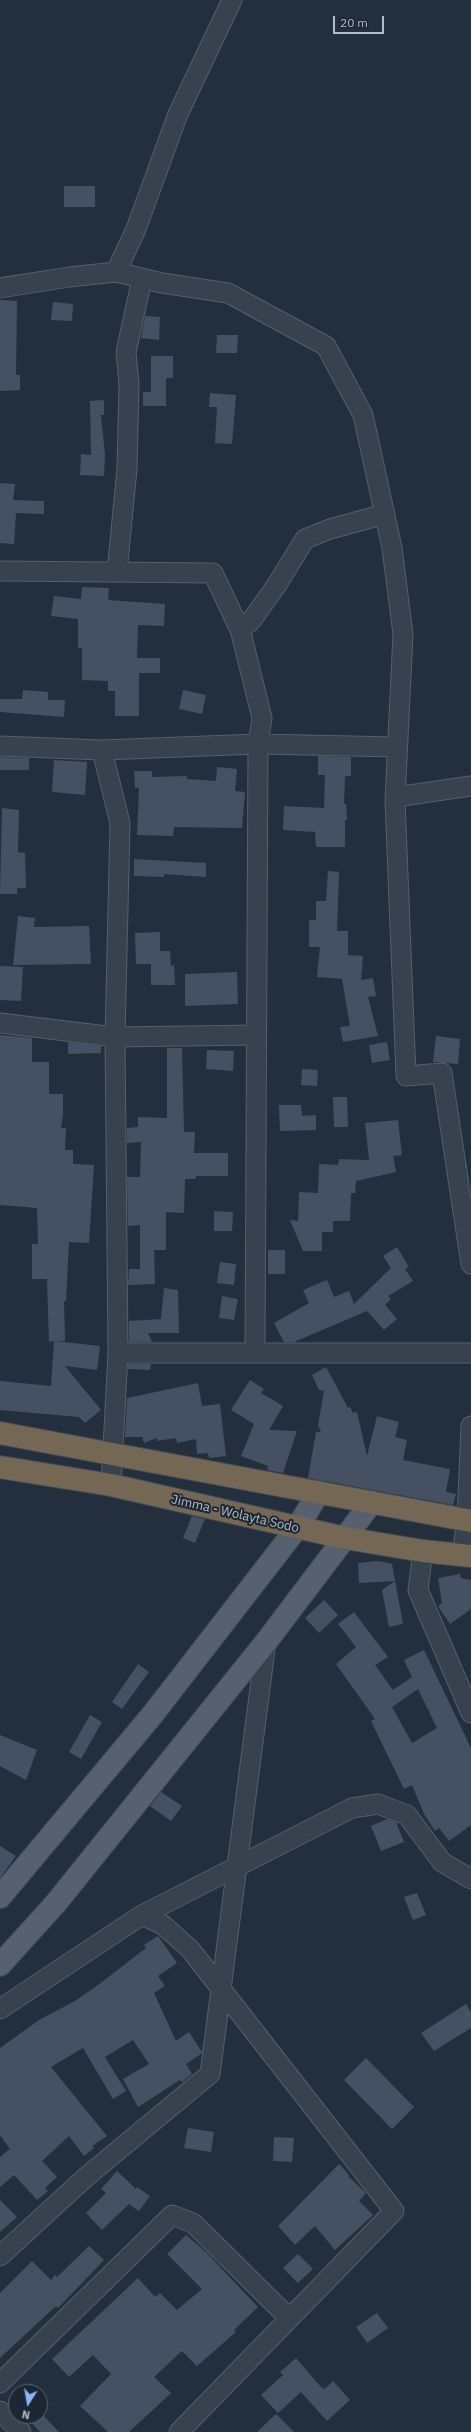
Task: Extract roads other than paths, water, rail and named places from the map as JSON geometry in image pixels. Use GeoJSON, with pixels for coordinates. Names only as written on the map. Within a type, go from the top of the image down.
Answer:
{"type":"FeatureCollection","features":[{"type":"Feature","properties":{"kind":"highway"},"geometry":{"type":"LineString","coordinates":[[0,1433],[469,1521]]}},
{"type":"Feature","properties":{"kind":"highway","name":"Jimma - Wolayta Sodo"},"geometry":{"type":"LineString","coordinates":[[0,1467],[112,1485],[345,1538],[423,1551],[467,1556]]}},
{"type":"Feature","properties":{"kind":"main road"},"geometry":{"type":"LineString","coordinates":[[0,1897],[152,1714],[297,1528],[319,1492]]}},
{"type":"Feature","properties":{"kind":"main road"},"geometry":{"type":"LineString","coordinates":[[0,1965],[61,1896],[266,1642],[372,1502]]}},
{"type":"Feature","properties":{"kind":"street"},"geometry":{"type":"LineString","coordinates":[[116,272],[136,229],[178,114],[232,0]]}},
{"type":"Feature","properties":{"kind":"street"},"geometry":{"type":"LineString","coordinates":[[0,288],[69,277],[116,272],[142,279],[228,293],[326,346],[363,415],[392,548],[402,634],[394,800],[406,1076],[442,1073],[471,1264]]}},
{"type":"Feature","properties":{"kind":"street"},"geometry":{"type":"LineString","coordinates":[[117,572],[127,469],[129,384],[126,352],[142,279]]}},
{"type":"Feature","properties":{"kind":"street"},"geometry":{"type":"LineString","coordinates":[[241,632],[240,629],[251,621],[276,586],[305,539],[330,529],[385,514]]}},
{"type":"Feature","properties":{"kind":"street"},"geometry":{"type":"LineString","coordinates":[[0,571],[214,573],[241,632],[262,718],[258,744],[255,1035],[256,1353]]}},
{"type":"Feature","properties":{"kind":"street"},"geometry":{"type":"LineString","coordinates":[[0,746],[102,750],[258,744],[396,747]]}},
{"type":"Feature","properties":{"kind":"street"},"geometry":{"type":"LineString","coordinates":[[102,750],[120,823],[115,1037],[118,1353],[112,1485]]}},
{"type":"Feature","properties":{"kind":"street"},"geometry":{"type":"LineString","coordinates":[[394,800],[403,796],[471,786]]}},
{"type":"Feature","properties":{"kind":"street"},"geometry":{"type":"LineString","coordinates":[[0,1023],[115,1037],[255,1035]]}},
{"type":"Feature","properties":{"kind":"street"},"geometry":{"type":"LineString","coordinates":[[118,1353],[471,1353]]}},
{"type":"Feature","properties":{"kind":"street"},"geometry":{"type":"LineString","coordinates":[[467,1556],[471,1426]]}},
{"type":"Feature","properties":{"kind":"street"},"geometry":{"type":"LineString","coordinates":[[423,1551],[418,1590],[471,1713]]}},
{"type":"Feature","properties":{"kind":"street"},"geometry":{"type":"LineString","coordinates":[[0,2256],[86,2177],[210,2074],[266,1642]]}},
{"type":"Feature","properties":{"kind":"street"},"geometry":{"type":"LineString","coordinates":[[0,2009],[142,1915],[352,1808],[378,1804],[407,1815],[442,1862],[469,1873]]}},
{"type":"Feature","properties":{"kind":"street"},"geometry":{"type":"LineString","coordinates":[[142,1915],[163,1925],[190,1949],[394,2211],[288,2317],[179,2432]]}},
{"type":"Feature","properties":{"kind":"street"},"geometry":{"type":"LineString","coordinates":[[0,2383],[172,2215],[193,2223],[288,2317]]}},
{"type":"Feature","properties":{"kind":"street"},"geometry":{"type":"LineString","coordinates":[[0,2411],[21,2432]]}}]}
